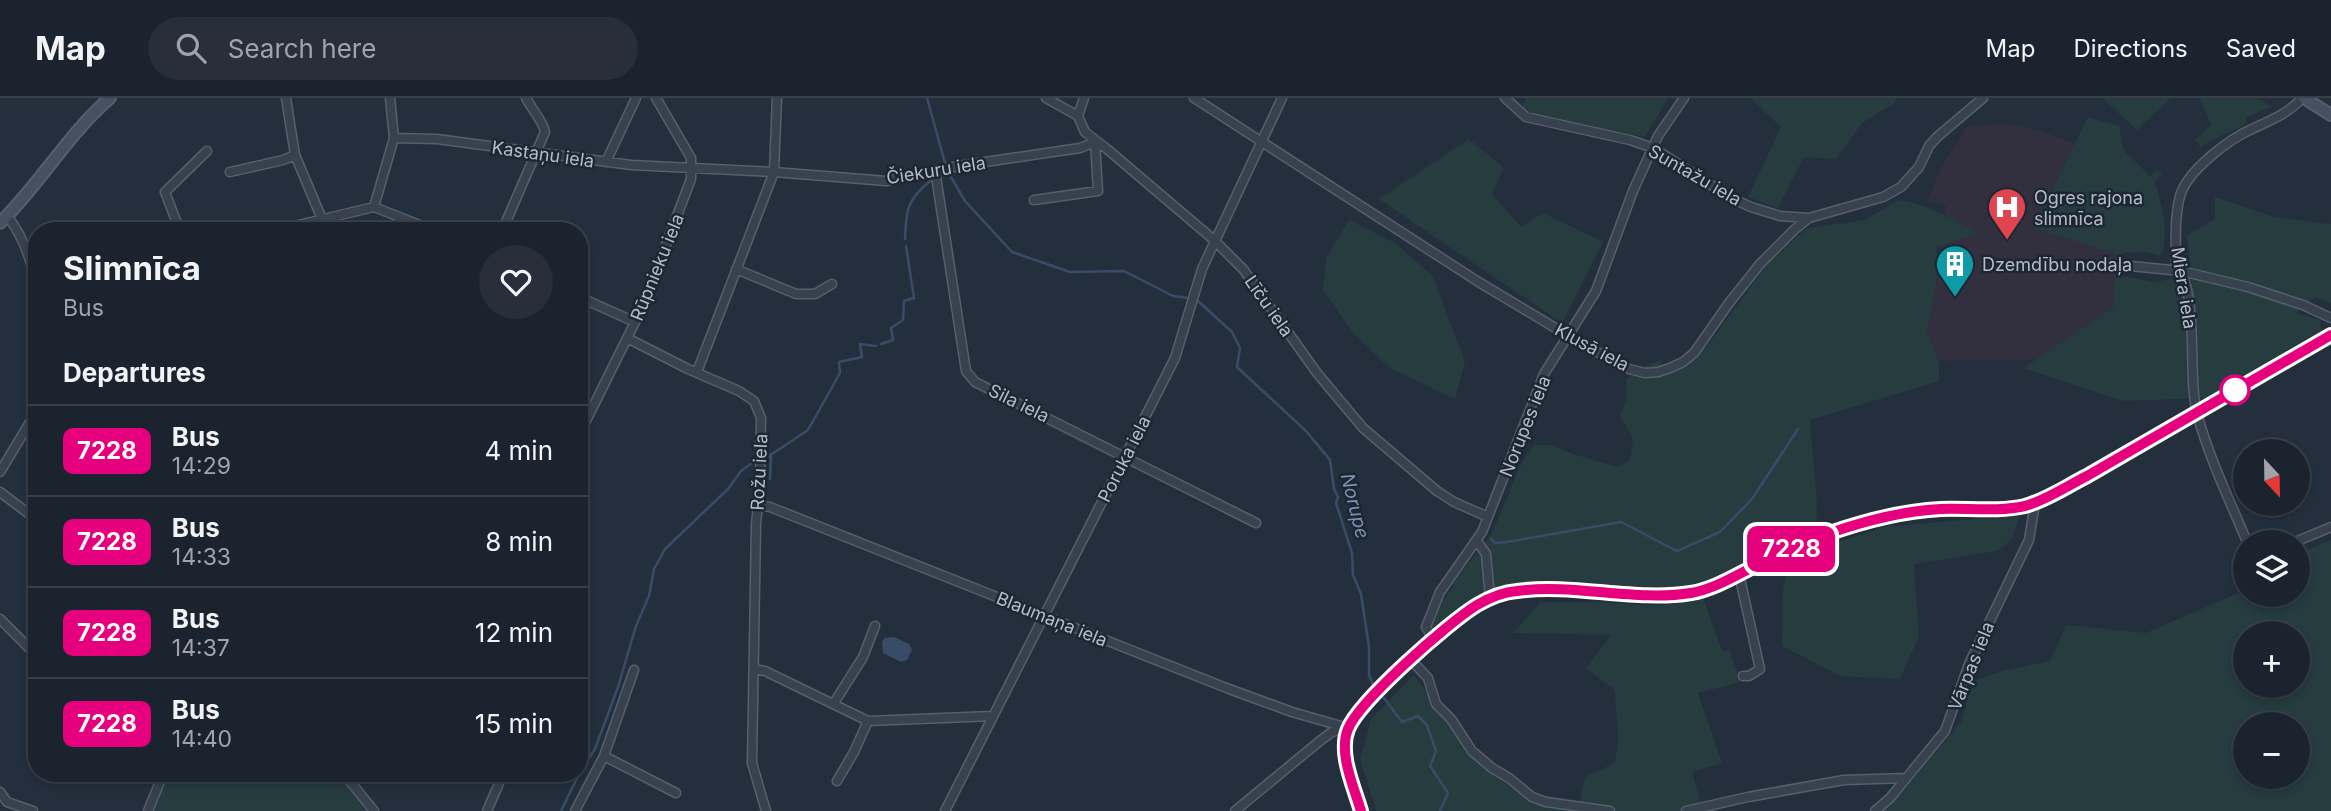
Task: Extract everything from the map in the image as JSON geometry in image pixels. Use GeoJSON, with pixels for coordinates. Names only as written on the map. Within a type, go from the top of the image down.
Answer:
{"type":"FeatureCollection","features":[{"type":"Feature","properties":{"kind":"main road"},"geometry":{"type":"LineString","coordinates":[[3,219],[35,185],[79,128],[110,98]]}},
{"type":"Feature","properties":{"kind":"main road"},"geometry":{"type":"LineString","coordinates":[[2303,98],[2331,116]]}},
{"type":"Feature","properties":{"kind":"main road"},"geometry":{"type":"LineString","coordinates":[[1361,811],[1345,752],[1348,728],[1358,711],[1458,617],[1490,598],[1529,590],[1690,593],[1706,589],[1782,552],[1828,534],[1896,514],[1940,509],[2003,508],[2035,503],[2084,478],[2331,335]]}},
{"type":"Feature","properties":{"kind":"street"},"geometry":{"type":"LineString","coordinates":[[286,98],[295,155],[324,222]]}},
{"type":"Feature","properties":{"kind":"street"},"geometry":{"type":"LineString","coordinates":[[374,207],[394,138],[390,98]]}},
{"type":"Feature","properties":{"kind":"street"},"geometry":{"type":"LineString","coordinates":[[506,222],[545,132],[526,98]]}},
{"type":"Feature","properties":{"kind":"street"},"geometry":{"type":"LineString","coordinates":[[606,162],[636,98]]}},
{"type":"Feature","properties":{"kind":"street"},"geometry":{"type":"LineString","coordinates":[[656,98],[691,158],[692,168]]}},
{"type":"Feature","properties":{"kind":"street"},"geometry":{"type":"LineString","coordinates":[[697,372],[774,172],[777,98]]}},
{"type":"Feature","properties":{"kind":"street","name":"Līču iela"},"geometry":{"type":"LineString","coordinates":[[1046,98],[1078,116],[1085,132],[1095,142],[1107,149],[1214,240],[1243,268],[1317,373],[1363,428],[1437,491],[1488,517]]}},
{"type":"Feature","properties":{"kind":"street"},"geometry":{"type":"LineString","coordinates":[[1078,116],[1084,98]]}},
{"type":"Feature","properties":{"kind":"street","name":"Klusā iela"},"geometry":{"type":"LineString","coordinates":[[1194,98],[1468,275],[1569,336],[1639,372],[1658,372],[1683,362],[1694,353],[1760,264],[1795,229],[1809,218],[1884,197],[1901,187],[1919,167],[1929,146],[1937,137],[1983,98]]}},
{"type":"Feature","properties":{"kind":"street","name":"Poruka iela"},"geometry":{"type":"LineString","coordinates":[[945,811],[1175,358],[1202,269],[1282,98]]}},
{"type":"Feature","properties":{"kind":"street","name":"Suntažu iela"},"geometry":{"type":"LineString","coordinates":[[1505,98],[1526,117],[1630,140],[1653,148],[1733,199],[1751,207],[1780,216],[1809,218]]}},
{"type":"Feature","properties":{"kind":"street","name":"Norupes iela"},"geometry":{"type":"LineString","coordinates":[[1433,639],[1426,627],[1427,619],[1454,570],[1477,541],[1544,374],[1596,291],[1633,191],[1653,148],[1684,98]]}},
{"type":"Feature","properties":{"kind":"street","name":"Miera iela"},"geometry":{"type":"LineString","coordinates":[[2241,530],[2197,413],[2188,302],[2181,271],[2176,263],[2177,221],[2182,192],[2187,182],[2231,141],[2287,113],[2303,98]]}},
{"type":"Feature","properties":{"kind":"street","name":"Kastaņu iela"},"geometry":{"type":"LineString","coordinates":[[394,138],[437,139],[606,162],[692,168]]}},
{"type":"Feature","properties":{"kind":"street"},"geometry":{"type":"LineString","coordinates":[[1034,200],[1098,191],[1095,142]]}},
{"type":"Feature","properties":{"kind":"street","name":"Čiekuru iela"},"geometry":{"type":"LineString","coordinates":[[692,168],[886,181],[936,170],[1080,148],[1095,142]]}},
{"type":"Feature","properties":{"kind":"street"},"geometry":{"type":"LineString","coordinates":[[177,222],[165,192],[207,151]]}},
{"type":"Feature","properties":{"kind":"street"},"geometry":{"type":"LineString","coordinates":[[230,172],[295,155]]}},
{"type":"Feature","properties":{"kind":"street","name":"Rūpnieku iela"},"geometry":{"type":"LineString","coordinates":[[588,417],[635,322],[657,270],[691,179],[692,168]]}},
{"type":"Feature","properties":{"kind":"street","name":"Sila iela"},"geometry":{"type":"LineString","coordinates":[[936,170],[966,371],[975,382],[1256,523]]}},
{"type":"Feature","properties":{"kind":"street"},"geometry":{"type":"LineString","coordinates":[[308,222],[374,207],[412,222]]}},
{"type":"Feature","properties":{"kind":"street"},"geometry":{"type":"LineString","coordinates":[[3,219],[15,225],[28,258]]}},
{"type":"Feature","properties":{"kind":"street"},"geometry":{"type":"LineString","coordinates":[[2110,264],[2181,271],[2259,290],[2331,318]]}},
{"type":"Feature","properties":{"kind":"street"},"geometry":{"type":"LineString","coordinates":[[736,269],[796,294],[815,294],[832,284]]}},
{"type":"Feature","properties":{"kind":"street"},"geometry":{"type":"LineString","coordinates":[[588,301],[635,322]]}},
{"type":"Feature","properties":{"kind":"street","name":"Rožu iela"},"geometry":{"type":"LineString","coordinates":[[627,338],[739,391],[754,401],[758,409],[762,425],[752,763],[766,811]]}},
{"type":"Feature","properties":{"kind":"street"},"geometry":{"type":"LineString","coordinates":[[0,472],[28,428]]}},
{"type":"Feature","properties":{"kind":"street"},"geometry":{"type":"LineString","coordinates":[[0,492],[28,513]]}},
{"type":"Feature","properties":{"kind":"street","name":"Vārpas iela"},"geometry":{"type":"LineString","coordinates":[[1875,811],[1890,798],[1945,731],[1969,664],[2029,540],[2035,503]]}},
{"type":"Feature","properties":{"kind":"street","name":"Blaumaņa iela"},"geometry":{"type":"LineString","coordinates":[[758,505],[770,507],[1242,694],[1297,714],[1348,728]]}},
{"type":"Feature","properties":{"kind":"street"},"geometry":{"type":"LineString","coordinates":[[2310,536],[2331,527]]}},
{"type":"Feature","properties":{"kind":"street"},"geometry":{"type":"LineString","coordinates":[[1477,541],[1486,554],[1490,598]]}},
{"type":"Feature","properties":{"kind":"street"},"geometry":{"type":"LineString","coordinates":[[1739,574],[1760,669],[1749,676],[1743,676]]}},
{"type":"Feature","properties":{"kind":"street"},"geometry":{"type":"LineString","coordinates":[[0,619],[28,647]]}},
{"type":"Feature","properties":{"kind":"street"},"geometry":{"type":"LineString","coordinates":[[834,704],[863,657],[875,626]]}},
{"type":"Feature","properties":{"kind":"street"},"geometry":{"type":"LineString","coordinates":[[1411,660],[1428,678],[1436,704],[1451,719],[1472,751],[1492,768],[1532,797],[1546,802],[1610,811]]}},
{"type":"Feature","properties":{"kind":"street"},"geometry":{"type":"LineString","coordinates":[[754,669],[765,671],[868,721],[992,716]]}},
{"type":"Feature","properties":{"kind":"street"},"geometry":{"type":"LineString","coordinates":[[575,811],[604,757],[635,670]]}},
{"type":"Feature","properties":{"kind":"street"},"geometry":{"type":"LineString","coordinates":[[837,781],[868,721]]}},
{"type":"Feature","properties":{"kind":"street"},"geometry":{"type":"LineString","coordinates":[[1234,811],[1321,740],[1332,732],[1348,728]]}},
{"type":"Feature","properties":{"kind":"street"},"geometry":{"type":"LineString","coordinates":[[604,757],[676,793]]}},
{"type":"Feature","properties":{"kind":"street"},"geometry":{"type":"LineString","coordinates":[[1686,811],[1844,780],[1906,778]]}},
{"type":"Feature","properties":{"kind":"street"},"geometry":{"type":"LineString","coordinates":[[148,811],[158,782]]}},
{"type":"Feature","properties":{"kind":"street"},"geometry":{"type":"LineString","coordinates":[[350,782],[373,811]]}},
{"type":"Feature","properties":{"kind":"street"},"geometry":{"type":"LineString","coordinates":[[487,811],[500,782]]}},
{"type":"Feature","properties":{"kind":"street"},"geometry":{"type":"LineString","coordinates":[[0,792],[7,802],[33,811]]}},
{"type":"Feature","properties":{"kind":"shaded area","name":"Ogres rajona slimnīca"},"geometry":{"type":"Polygon","coordinates":[[[2003,124],[2036,129],[2075,144],[2033,228],[2116,254],[2113,308],[2118,358],[1939,361],[1927,332],[1946,205],[1928,200],[1939,172],[1966,127],[2003,124]]]}},
{"type":"Feature","properties":{"kind":"green space"},"geometry":{"type":"Polygon","coordinates":[[[1526,98],[1668,98],[1645,137],[1520,111],[1526,98]]]}},
{"type":"Feature","properties":{"kind":"green space"},"geometry":{"type":"Polygon","coordinates":[[[1750,98],[1897,98],[1893,104],[1862,123],[1836,159],[1804,157],[1778,208],[1748,197],[1781,127],[1750,98]]]}},
{"type":"Feature","properties":{"kind":"green space"},"geometry":{"type":"Polygon","coordinates":[[[2102,98],[2171,98],[2137,130],[2102,98]]]}},
{"type":"Feature","properties":{"kind":"green space"},"geometry":{"type":"Polygon","coordinates":[[[2199,98],[2258,98],[2272,107],[2247,117],[2246,124],[2213,139],[2195,152],[2200,146],[2195,140],[2211,125],[2199,98]]]}},
{"type":"Feature","properties":{"kind":"green space"},"geometry":{"type":"Polygon","coordinates":[[[2088,117],[2119,126],[2124,151],[2150,176],[2158,170],[2162,174],[2155,181],[2165,228],[2160,256],[2146,252],[2122,253],[2122,276],[2155,282],[2171,279],[2192,284],[2187,235],[2215,219],[2215,197],[2274,217],[2331,224],[2331,303],[2315,297],[2296,313],[2319,320],[2322,330],[2206,398],[2123,401],[2023,368],[2113,308],[2116,254],[2033,228],[2088,117]]]}},
{"type":"Feature","properties":{"kind":"green space"},"geometry":{"type":"Polygon","coordinates":[[[1469,139],[1504,168],[1492,194],[1521,227],[1543,213],[1603,242],[1562,323],[1379,199],[1469,139]]]}},
{"type":"Feature","properties":{"kind":"green space"},"geometry":{"type":"Polygon","coordinates":[[[1898,200],[1950,217],[1980,233],[1937,247],[1936,284],[1927,332],[1939,361],[1939,381],[1810,420],[1817,529],[1697,586],[1658,592],[1510,589],[1414,653],[1458,577],[1492,533],[1518,471],[1535,445],[1551,445],[1618,467],[1630,460],[1633,439],[1620,415],[1626,399],[1627,379],[1645,366],[1662,360],[1661,370],[1683,362],[1683,368],[1708,345],[1767,265],[1807,228],[1865,220],[1898,200]]]}},
{"type":"Feature","properties":{"kind":"green space"},"geometry":{"type":"Polygon","coordinates":[[[1349,220],[1395,243],[1433,276],[1465,362],[1455,399],[1388,367],[1353,333],[1323,290],[1326,258],[1349,220]]]}},
{"type":"Feature","properties":{"kind":"green space"},"geometry":{"type":"Polygon","coordinates":[[[2020,515],[2012,539],[1997,551],[1914,564],[1919,636],[1900,679],[1841,676],[1782,646],[1783,591],[1789,558],[1884,527],[2020,515]]]}},
{"type":"Feature","properties":{"kind":"green space"},"geometry":{"type":"Polygon","coordinates":[[[2331,540],[2331,811],[1881,811],[1903,792],[1961,722],[1973,681],[2002,671],[2050,661],[2066,625],[2146,633],[2233,595],[2233,607],[2310,607],[2310,549],[2331,540]]]}},
{"type":"Feature","properties":{"kind":"green space"},"geometry":{"type":"Polygon","coordinates":[[[1703,598],[1722,651],[1730,650],[1740,682],[1698,693],[1722,763],[1692,772],[1701,804],[1697,811],[1578,811],[1585,777],[1615,763],[1618,740],[1615,690],[1586,668],[1611,635],[1513,633],[1541,602],[1660,606],[1703,598]]]}},
{"type":"Feature","properties":{"kind":"green space"},"geometry":{"type":"Polygon","coordinates":[[[1414,675],[1475,761],[1529,801],[1553,805],[1562,811],[1376,811],[1360,759],[1371,719],[1414,675]]]}},
{"type":"Feature","properties":{"kind":"green space"},"geometry":{"type":"Polygon","coordinates":[[[164,782],[343,782],[366,811],[155,811],[164,782]]]}},
{"type":"Feature","properties":{"kind":"water"},"geometry":{"type":"Polygon","coordinates":[[[894,637],[909,644],[912,650],[907,660],[901,662],[883,653],[882,642],[885,638],[894,637]]]}},
{"type":"Feature","properties":{"kind":"waterway","name":"Norupe"},"geometry":{"type":"LineString","coordinates":[[927,98],[945,163]]}},
{"type":"Feature","properties":{"kind":"waterway","name":"Norupe"},"geometry":{"type":"LineString","coordinates":[[948,172],[965,201],[1012,252],[1070,272],[1124,271],[1173,296],[1189,298]]}},
{"type":"Feature","properties":{"kind":"waterway"},"geometry":{"type":"LineString","coordinates":[[905,239],[909,206],[930,181]]}},
{"type":"Feature","properties":{"kind":"waterway"},"geometry":{"type":"LineString","coordinates":[[881,344],[893,340],[891,328],[903,320],[904,301],[914,298],[906,246]]}},
{"type":"Feature","properties":{"kind":"waterway","name":"Norupe"},"geometry":{"type":"LineString","coordinates":[[1198,301],[1232,332],[1240,348],[1237,367],[1306,431],[1330,460],[1334,489],[1338,497],[1336,503],[1352,553],[1353,575],[1361,594],[1369,647],[1369,675],[1374,687]]}},
{"type":"Feature","properties":{"kind":"waterway"},"geometry":{"type":"LineString","coordinates":[[769,456],[808,430],[840,373],[839,362],[862,357],[860,344],[876,346]]}},
{"type":"Feature","properties":{"kind":"waterway"},"geometry":{"type":"LineString","coordinates":[[1491,539],[1495,543],[1507,542],[1621,522],[1677,551],[1720,532],[1752,499],[1798,429]]}},
{"type":"Feature","properties":{"kind":"waterway"},"geometry":{"type":"LineString","coordinates":[[770,479],[771,454]]}},
{"type":"Feature","properties":{"kind":"waterway"},"geometry":{"type":"LineString","coordinates":[[588,760],[595,749],[618,687],[636,626],[649,596],[654,569],[665,549],[752,463]]}},
{"type":"Feature","properties":{"kind":"waterway","name":"Norupe"},"geometry":{"type":"LineString","coordinates":[[1384,698],[1402,722],[1418,716],[1427,725],[1436,751],[1430,766],[1448,793],[1440,811]]}},
{"type":"Feature","properties":{"kind":"waterway"},"geometry":{"type":"LineString","coordinates":[[561,811],[575,782]]}},
{"type":"Feature","properties":{"kind":"bus line","name":"7228"},"geometry":{"type":"LineString","coordinates":[[1361,811],[1345,752],[1348,728],[1358,711],[1458,617],[1490,598],[1529,590],[1690,593],[1706,589],[1782,552],[1828,534],[1896,514],[1940,509],[2003,508],[2035,503],[2087,476],[2331,335]]}},
{"type":"Feature","properties":{"kind":"place","name":"Ogres rajona slimnīca"},"geometry":{"type":"Point","coordinates":[2007,241]}},
{"type":"Feature","properties":{"kind":"place","name":"Dzemdību nodaļa"},"geometry":{"type":"Point","coordinates":[1955,298]}}]}
